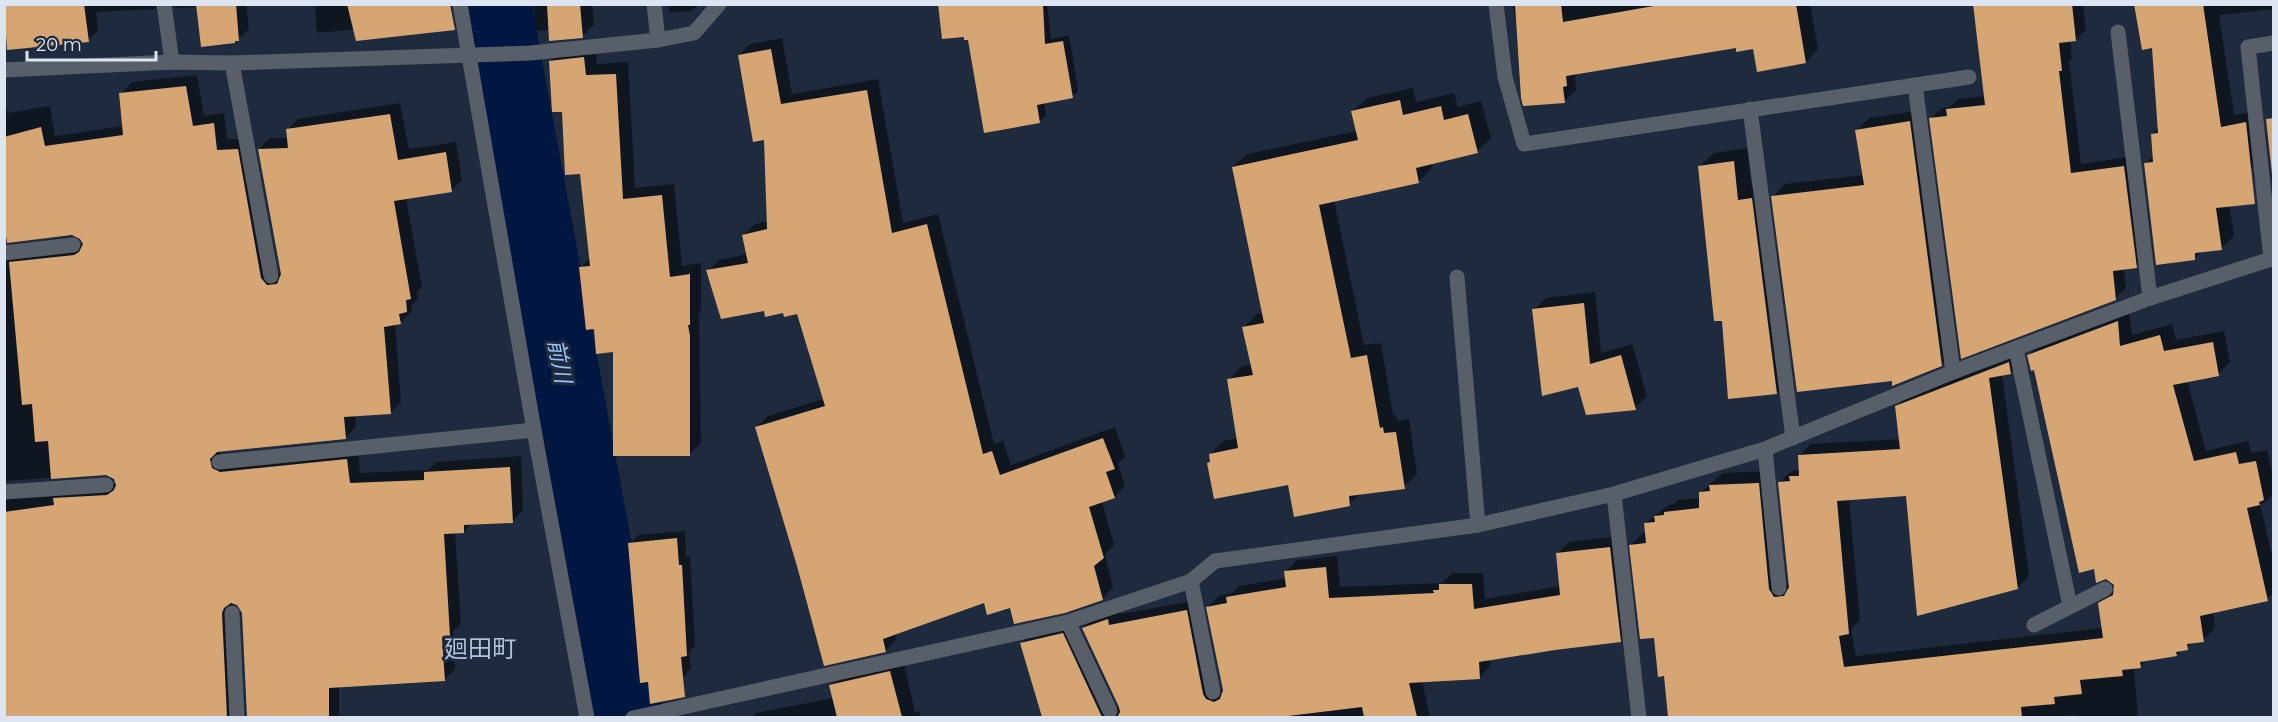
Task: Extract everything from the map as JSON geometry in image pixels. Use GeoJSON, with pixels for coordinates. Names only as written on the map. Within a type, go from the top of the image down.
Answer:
{"type":"FeatureCollection","features":[{"type":"Feature","properties":{"kind":"street"},"geometry":{"type":"LineString","coordinates":[[164,4],[172,63]]}},
{"type":"Feature","properties":{"kind":"street"},"geometry":{"type":"LineString","coordinates":[[460,4],[534,430],[587,717]]}},
{"type":"Feature","properties":{"kind":"street"},"geometry":{"type":"LineString","coordinates":[[654,4],[658,40]]}},
{"type":"Feature","properties":{"kind":"street"},"geometry":{"type":"LineString","coordinates":[[4,70],[530,53],[658,40],[694,33],[718,4]]}},
{"type":"Feature","properties":{"kind":"street"},"geometry":{"type":"LineString","coordinates":[[1496,4],[1505,77],[1524,144],[1969,77]]}},
{"type":"Feature","properties":{"kind":"street"},"geometry":{"type":"LineString","coordinates":[[2118,32],[2150,298]]}},
{"type":"Feature","properties":{"kind":"street"},"geometry":{"type":"LineString","coordinates":[[638,716],[1068,622],[1191,581],[1215,561],[1478,525],[1614,494],[1765,449],[1953,372],[2150,298],[2272,258],[2248,47],[2274,43]]}},
{"type":"Feature","properties":{"kind":"street"},"geometry":{"type":"LineString","coordinates":[[232,63],[271,276]]}},
{"type":"Feature","properties":{"kind":"street"},"geometry":{"type":"LineString","coordinates":[[1915,85],[1953,372]]}},
{"type":"Feature","properties":{"kind":"street"},"geometry":{"type":"LineString","coordinates":[[1750,109],[1793,438]]}},
{"type":"Feature","properties":{"kind":"street"},"geometry":{"type":"LineString","coordinates":[[4,253],[73,245]]}},
{"type":"Feature","properties":{"kind":"street"},"geometry":{"type":"LineString","coordinates":[[1457,277],[1478,525]]}},
{"type":"Feature","properties":{"kind":"street"},"geometry":{"type":"LineString","coordinates":[[2016,350],[2070,606]]}},
{"type":"Feature","properties":{"kind":"street"},"geometry":{"type":"LineString","coordinates":[[219,462],[534,430]]}},
{"type":"Feature","properties":{"kind":"street"},"geometry":{"type":"LineString","coordinates":[[1765,449],[1779,588]]}},
{"type":"Feature","properties":{"kind":"street"},"geometry":{"type":"LineString","coordinates":[[4,492],[106,485]]}},
{"type":"Feature","properties":{"kind":"street"},"geometry":{"type":"LineString","coordinates":[[1614,494],[1639,717]]}},
{"type":"Feature","properties":{"kind":"street"},"geometry":{"type":"LineString","coordinates":[[1191,581],[1213,692]]}},
{"type":"Feature","properties":{"kind":"street"},"geometry":{"type":"LineString","coordinates":[[2034,626],[2105,589]]}},
{"type":"Feature","properties":{"kind":"street"},"geometry":{"type":"LineString","coordinates":[[232,612],[237,717]]}},
{"type":"Feature","properties":{"kind":"street"},"geometry":{"type":"LineString","coordinates":[[1068,622],[1110,711]]}},
{"type":"Feature","properties":{"kind":"building"},"geometry":{"type":"Polygon","coordinates":[[[4,4],[84,4],[89,42],[7,50],[4,4]]]}},
{"type":"Feature","properties":{"kind":"building"},"geometry":{"type":"Polygon","coordinates":[[[196,4],[236,4],[239,41],[201,47],[196,4]]]}},
{"type":"Feature","properties":{"kind":"building"},"geometry":{"type":"Polygon","coordinates":[[[347,4],[450,4],[455,30],[356,41],[347,4]]]}},
{"type":"Feature","properties":{"kind":"building"},"geometry":{"type":"Polygon","coordinates":[[[547,4],[580,4],[583,38],[549,41],[547,4]]]}},
{"type":"Feature","properties":{"kind":"building"},"geometry":{"type":"Polygon","coordinates":[[[938,4],[1043,4],[1045,44],[1063,41],[1073,98],[1037,105],[1040,123],[984,133],[968,40],[964,40],[964,37],[942,39],[938,4]]]}},
{"type":"Feature","properties":{"kind":"building"},"geometry":{"type":"Polygon","coordinates":[[[1515,4],[1561,4],[1563,22],[1665,4],[1796,4],[1806,63],[1757,72],[1753,49],[1736,52],[1736,48],[1566,76],[1567,86],[1563,87],[1565,103],[1523,106],[1515,4]]]}},
{"type":"Feature","properties":{"kind":"building"},"geometry":{"type":"Polygon","coordinates":[[[1973,4],[2072,4],[2076,41],[2059,43],[2062,71],[2059,71],[2071,173],[2124,166],[2137,268],[2113,271],[2116,300],[1961,359],[1929,118],[1947,116],[1946,109],[1985,105],[1973,4]]]}},
{"type":"Feature","properties":{"kind":"building"},"geometry":{"type":"Polygon","coordinates":[[[2134,4],[2203,4],[2221,127],[2246,122],[2255,204],[2216,208],[2222,250],[2195,253],[2195,260],[2156,265],[2144,163],[2153,162],[2151,134],[2158,133],[2152,48],[2142,50],[2134,4]]]}},
{"type":"Feature","properties":{"kind":"building"},"geometry":{"type":"Polygon","coordinates":[[[771,49],[781,104],[867,90],[892,233],[927,224],[983,454],[992,451],[1000,475],[1103,438],[1115,469],[1106,472],[1115,498],[1089,507],[1104,558],[1094,566],[1103,600],[1065,613],[1014,624],[1010,608],[987,615],[984,603],[883,639],[886,652],[824,666],[755,427],[825,406],[797,314],[784,317],[783,313],[765,317],[764,311],[721,319],[706,270],[748,263],[742,235],[767,229],[764,140],[753,142],[738,55],[771,49]]]}},
{"type":"Feature","properties":{"kind":"building"},"geometry":{"type":"Polygon","coordinates":[[[584,57],[586,75],[616,74],[623,199],[662,195],[670,277],[690,274],[690,325],[688,325],[690,336],[690,456],[613,456],[613,352],[596,354],[594,329],[586,330],[579,267],[590,266],[580,174],[565,175],[562,112],[552,112],[549,61],[584,57]]]}},
{"type":"Feature","properties":{"kind":"building"},"geometry":{"type":"Polygon","coordinates":[[[186,86],[193,126],[214,123],[217,150],[238,149],[261,278],[267,285],[277,284],[281,274],[258,149],[288,148],[286,129],[390,114],[398,160],[446,152],[452,192],[394,201],[411,299],[406,300],[407,312],[399,314],[401,324],[384,327],[391,414],[344,417],[346,439],[217,452],[210,459],[212,468],[220,472],[347,459],[350,483],[424,480],[424,472],[510,467],[513,523],[464,525],[464,533],[444,534],[450,636],[442,637],[445,681],[329,688],[329,717],[247,717],[242,613],[237,605],[231,603],[224,608],[222,613],[227,717],[4,717],[4,512],[54,505],[53,498],[107,495],[114,490],[116,485],[114,479],[106,475],[51,479],[48,441],[35,442],[32,404],[22,405],[9,262],[74,255],[79,252],[83,244],[80,239],[72,235],[7,243],[4,222],[4,137],[41,127],[45,146],[123,135],[119,93],[186,86]]]}},
{"type":"Feature","properties":{"kind":"building"},"geometry":{"type":"Polygon","coordinates":[[[1400,100],[1403,115],[1441,106],[1444,120],[1468,114],[1478,153],[1416,168],[1419,183],[1319,205],[1351,358],[1367,355],[1380,428],[1383,427],[1384,433],[1396,432],[1405,489],[1349,496],[1350,506],[1294,517],[1288,485],[1214,499],[1207,463],[1210,462],[1209,454],[1238,448],[1227,379],[1253,375],[1242,327],[1264,323],[1232,167],[1358,140],[1351,111],[1400,100]]]}},
{"type":"Feature","properties":{"kind":"building"},"geometry":{"type":"Polygon","coordinates":[[[2274,118],[2274,192],[2266,119],[2274,118]]]}},
{"type":"Feature","properties":{"kind":"building"},"geometry":{"type":"Polygon","coordinates":[[[1910,121],[1942,366],[1892,386],[1892,381],[1797,392],[1771,196],[1864,185],[1855,130],[1910,121]]]}},
{"type":"Feature","properties":{"kind":"building"},"geometry":{"type":"Polygon","coordinates":[[[1734,161],[1738,200],[1752,198],[1777,394],[1728,399],[1722,321],[1714,321],[1698,166],[1734,161]]]}},
{"type":"Feature","properties":{"kind":"building"},"geometry":{"type":"Polygon","coordinates":[[[1584,303],[1590,364],[1621,355],[1636,410],[1586,415],[1578,387],[1542,396],[1532,309],[1584,303]]]}},
{"type":"Feature","properties":{"kind":"building"},"geometry":{"type":"Polygon","coordinates":[[[2118,321],[2120,346],[2160,335],[2164,351],[2213,342],[2219,376],[2173,385],[2194,461],[2236,452],[2239,464],[2256,461],[2264,500],[2259,502],[2260,505],[2247,508],[2268,601],[2200,616],[2204,642],[2187,644],[2188,650],[2176,652],[2177,656],[2140,662],[2141,668],[2122,670],[2123,676],[2080,680],[2082,694],[2054,697],[2055,704],[2021,707],[2022,717],[1668,717],[1664,676],[1658,677],[1654,638],[1640,639],[1629,545],[1646,543],[1644,523],[1655,522],[1654,516],[1664,515],[1664,512],[1699,508],[1699,492],[1710,491],[1709,485],[1759,483],[1769,589],[1774,597],[1784,596],[1789,587],[1778,482],[1790,481],[1789,476],[1799,476],[1798,455],[1900,449],[1895,406],[2009,362],[2011,374],[1989,378],[2018,589],[1917,616],[1906,496],[1837,501],[1849,634],[1839,636],[1844,667],[2103,638],[2098,603],[2113,595],[2114,585],[2106,579],[2096,583],[2094,569],[2079,573],[2034,370],[2031,371],[2027,355],[2118,321]]]}},
{"type":"Feature","properties":{"kind":"building"},"geometry":{"type":"Polygon","coordinates":[[[677,538],[679,565],[682,565],[687,656],[681,657],[685,697],[650,704],[648,682],[640,683],[628,543],[677,538]]]}},
{"type":"Feature","properties":{"kind":"building"},"geometry":{"type":"Polygon","coordinates":[[[1610,547],[1621,642],[1479,662],[1480,679],[1409,683],[1417,717],[1364,717],[1362,707],[1280,717],[1117,717],[1120,712],[1119,707],[1082,628],[1108,619],[1109,625],[1187,610],[1203,694],[1206,699],[1214,702],[1220,699],[1223,690],[1206,607],[1227,603],[1226,597],[1286,587],[1284,571],[1326,567],[1329,598],[1434,593],[1433,590],[1439,590],[1439,584],[1472,584],[1474,609],[1560,595],[1556,553],[1610,547]]]}},
{"type":"Feature","properties":{"kind":"building"},"geometry":{"type":"Polygon","coordinates":[[[1063,633],[1103,717],[1042,717],[1020,643],[1063,633]]]}},
{"type":"Feature","properties":{"kind":"building"},"geometry":{"type":"Polygon","coordinates":[[[890,671],[902,717],[837,717],[829,685],[890,671]]]}},
{"type":"Feature","properties":{"kind":"waterway","name":"前川"},"geometry":{"type":"LineString","coordinates":[[493,4],[627,718]]}},
{"type":"Feature","properties":{"kind":"district","name":"廻田町"},"geometry":{"type":"Point","coordinates":[480,649]}}]}
